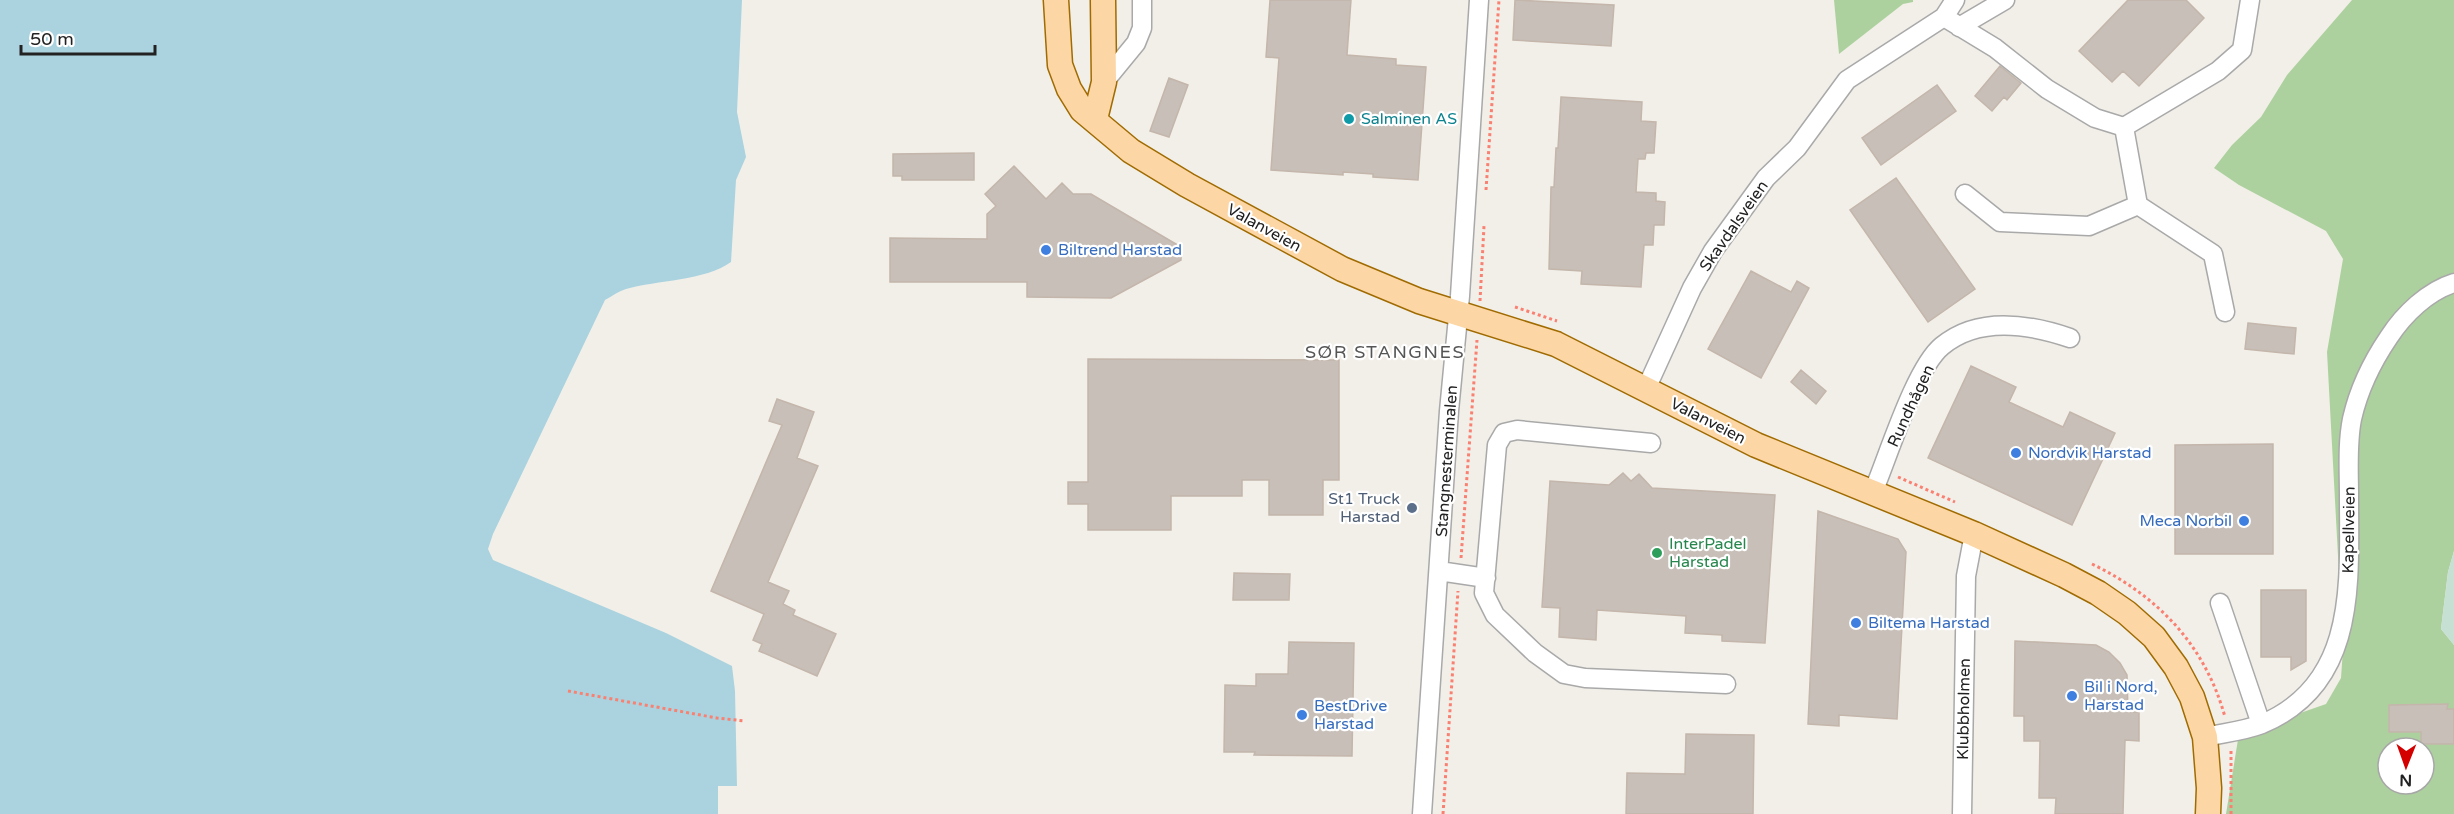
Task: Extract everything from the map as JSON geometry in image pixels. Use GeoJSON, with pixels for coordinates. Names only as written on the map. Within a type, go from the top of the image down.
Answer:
{"type":"FeatureCollection","features":[{"type":"Feature","properties":{"kind":"main road","name":"Valanveien"},"geometry":{"type":"LineString","coordinates":[[1056,0],[1060,65],[1069,89],[1082,110],[1131,151],[1187,185],[1301,248],[1378,285],[1419,301],[1556,344],[1756,445],[1974,534],[2064,575],[2098,593],[2127,613],[2154,637],[2176,667],[2192,697],[2205,737],[2210,788],[2208,814]]}},
{"type":"Feature","properties":{"kind":"main road"},"geometry":{"type":"LineString","coordinates":[[1095,119],[1104,82],[1103,0]]}},
{"type":"Feature","properties":{"kind":"street"},"geometry":{"type":"LineString","coordinates":[[1104,82],[1136,44],[1142,28],[1142,0]]}},
{"type":"Feature","properties":{"kind":"street","name":"Stangnesterminalen"},"geometry":{"type":"LineString","coordinates":[[1422,814],[1449,411],[1459,313],[1479,0]]}},
{"type":"Feature","properties":{"kind":"street"},"geometry":{"type":"LineString","coordinates":[[1949,15],[1955,0]]}},
{"type":"Feature","properties":{"kind":"street"},"geometry":{"type":"LineString","coordinates":[[1949,15],[2005,0]]}},
{"type":"Feature","properties":{"kind":"street"},"geometry":{"type":"LineString","coordinates":[[1949,15],[2047,89],[2095,118],[2124,127],[2218,71],[2242,50],[2250,0]]}},
{"type":"Feature","properties":{"kind":"street","name":"Skavdalsveien"},"geometry":{"type":"LineString","coordinates":[[1646,389],[1692,288],[1713,251],[1766,178],[1797,148],[1847,80],[1949,15]]}},
{"type":"Feature","properties":{"kind":"street"},"geometry":{"type":"LineString","coordinates":[[2124,127],[2138,204],[2213,254],[2225,312]]}},
{"type":"Feature","properties":{"kind":"street"},"geometry":{"type":"LineString","coordinates":[[1965,194],[2000,222],[2089,226],[2138,204]]}},
{"type":"Feature","properties":{"kind":"street","name":"Kapellveien"},"geometry":{"type":"LineString","coordinates":[[2205,737],[2261,724],[2286,711],[2308,694],[2330,665],[2346,611],[2349,567],[2349,454],[2352,420],[2372,362],[2395,327],[2420,302],[2454,282]]}},
{"type":"Feature","properties":{"kind":"street","name":"Rundhågen"},"geometry":{"type":"LineString","coordinates":[[1873,492],[1924,369],[1940,347],[1960,334],[1976,328],[1994,326],[2044,329],[2070,338]]}},
{"type":"Feature","properties":{"kind":"street"},"geometry":{"type":"LineString","coordinates":[[1651,443],[1517,429],[1504,433],[1497,446],[1484,593],[1495,615],[1535,653],[1564,674],[1586,678],[1726,684]]}},
{"type":"Feature","properties":{"kind":"street","name":"Klubbholmen"},"geometry":{"type":"LineString","coordinates":[[1962,814],[1966,576],[1974,534]]}},
{"type":"Feature","properties":{"kind":"street"},"geometry":{"type":"LineString","coordinates":[[1439,571],[1486,578]]}},
{"type":"Feature","properties":{"kind":"street"},"geometry":{"type":"LineString","coordinates":[[2220,603],[2261,724]]}},
{"type":"Feature","properties":{"kind":"path"},"geometry":{"type":"LineString","coordinates":[[1486,191],[1499,0]]}},
{"type":"Feature","properties":{"kind":"path"},"geometry":{"type":"LineString","coordinates":[[1480,300],[1484,225]]}},
{"type":"Feature","properties":{"kind":"path"},"geometry":{"type":"LineString","coordinates":[[568,691],[745,721]]}},
{"type":"Feature","properties":{"kind":"green space"},"geometry":{"type":"Polygon","coordinates":[[[1834,0],[1913,0],[1913,2],[1903,4],[1839,54],[1834,0]]]}},
{"type":"Feature","properties":{"kind":"green space"},"geometry":{"type":"Polygon","coordinates":[[[2352,0],[2454,0],[2454,551],[2448,572],[2441,629],[2454,645],[2454,814],[2226,814],[2240,727],[2266,725],[2326,704],[2341,678],[2343,649],[2327,352],[2343,259],[2326,231],[2239,185],[2214,168],[2232,145],[2261,117],[2287,75],[2352,0]]]}},
{"type":"Feature","properties":{"kind":"green space"},"geometry":{"type":"Polygon","coordinates":[[[2454,551],[2454,645],[2441,629],[2448,572],[2454,551]]]}},
{"type":"Feature","properties":{"kind":"water"},"geometry":{"type":"Polygon","coordinates":[[[0,0],[742,0],[737,112],[746,157],[736,180],[731,262],[695,277],[626,289],[605,300],[493,534],[488,549],[493,560],[666,633],[732,666],[735,691],[737,786],[718,786],[718,814],[0,814],[0,0]]]}},
{"type":"Feature","properties":{"kind":"building","name":"Salminen AS"},"geometry":{"type":"Polygon","coordinates":[[[1270,0],[1351,0],[1347,55],[1396,59],[1396,65],[1426,67],[1418,180],[1373,177],[1373,174],[1343,172],[1343,175],[1271,170],[1279,58],[1266,57],[1270,0]]]}},
{"type":"Feature","properties":{"kind":"building"},"geometry":{"type":"Polygon","coordinates":[[[1515,0],[1614,5],[1611,46],[1513,40],[1515,0]]]}},
{"type":"Feature","properties":{"kind":"building"},"geometry":{"type":"Polygon","coordinates":[[[2128,0],[2186,0],[2204,18],[2139,86],[2123,71],[2112,82],[2079,51],[2128,0]]]}},
{"type":"Feature","properties":{"kind":"building"},"geometry":{"type":"Polygon","coordinates":[[[2000,66],[2021,83],[2007,100],[2004,97],[1992,111],[1975,96],[2000,66]]]}},
{"type":"Feature","properties":{"kind":"building"},"geometry":{"type":"Polygon","coordinates":[[[1169,78],[1188,85],[1169,137],[1150,131],[1169,78]]]}},
{"type":"Feature","properties":{"kind":"building"},"geometry":{"type":"Polygon","coordinates":[[[1937,85],[1956,111],[1881,165],[1862,138],[1937,85]]]}},
{"type":"Feature","properties":{"kind":"building"},"geometry":{"type":"Polygon","coordinates":[[[1561,97],[1642,102],[1641,121],[1656,122],[1654,153],[1646,153],[1645,159],[1638,159],[1636,192],[1656,193],[1656,201],[1665,202],[1664,225],[1654,225],[1653,245],[1644,245],[1641,287],[1581,284],[1582,271],[1549,269],[1551,187],[1554,187],[1561,97]]]}},
{"type":"Feature","properties":{"kind":"building"},"geometry":{"type":"Polygon","coordinates":[[[974,153],[974,180],[902,180],[902,176],[893,176],[893,154],[974,153]]]}},
{"type":"Feature","properties":{"kind":"building"},"geometry":{"type":"Polygon","coordinates":[[[1014,166],[1046,199],[1062,183],[1073,194],[1091,194],[1181,247],[1181,260],[1111,298],[1027,297],[1027,282],[890,282],[890,238],[987,239],[987,214],[996,206],[985,194],[1014,166]]]}},
{"type":"Feature","properties":{"kind":"building"},"geometry":{"type":"Polygon","coordinates":[[[1896,178],[1975,289],[1928,322],[1850,210],[1896,178]]]}},
{"type":"Feature","properties":{"kind":"building"},"geometry":{"type":"Polygon","coordinates":[[[1751,271],[1791,292],[1797,281],[1809,288],[1761,378],[1708,349],[1751,271]]]}},
{"type":"Feature","properties":{"kind":"building"},"geometry":{"type":"Polygon","coordinates":[[[2248,323],[2296,328],[2294,354],[2245,349],[2248,323]]]}},
{"type":"Feature","properties":{"kind":"building"},"geometry":{"type":"Polygon","coordinates":[[[1088,359],[1339,360],[1339,480],[1323,480],[1323,515],[1269,515],[1269,480],[1242,480],[1242,496],[1171,496],[1171,530],[1088,530],[1088,504],[1068,504],[1068,482],[1088,482],[1088,359]]]}},
{"type":"Feature","properties":{"kind":"building"},"geometry":{"type":"Polygon","coordinates":[[[1971,366],[2016,387],[2009,402],[2063,427],[2070,412],[2115,433],[2072,525],[1928,458],[1971,366]]]}},
{"type":"Feature","properties":{"kind":"building"},"geometry":{"type":"Polygon","coordinates":[[[1801,370],[1826,391],[1816,404],[1791,382],[1801,370]]]}},
{"type":"Feature","properties":{"kind":"building"},"geometry":{"type":"Polygon","coordinates":[[[777,399],[814,412],[797,458],[818,466],[768,582],[789,591],[783,604],[795,610],[793,615],[836,634],[817,676],[759,651],[762,644],[753,640],[764,614],[711,591],[782,425],[769,421],[777,399]]]}},
{"type":"Feature","properties":{"kind":"building"},"geometry":{"type":"Polygon","coordinates":[[[2273,444],[2273,554],[2175,554],[2175,445],[2273,444]]]}},
{"type":"Feature","properties":{"kind":"building"},"geometry":{"type":"Polygon","coordinates":[[[1623,473],[1631,481],[1639,474],[1652,488],[1775,495],[1765,643],[1722,641],[1722,635],[1685,633],[1686,616],[1597,610],[1596,640],[1559,637],[1560,608],[1542,607],[1550,481],[1609,485],[1623,473]]]}},
{"type":"Feature","properties":{"kind":"building"},"geometry":{"type":"Polygon","coordinates":[[[1818,511],[1898,539],[1906,552],[1897,719],[1839,715],[1839,726],[1808,724],[1818,511]]]}},
{"type":"Feature","properties":{"kind":"building"},"geometry":{"type":"Polygon","coordinates":[[[1234,573],[1290,574],[1289,600],[1233,600],[1234,573]]]}},
{"type":"Feature","properties":{"kind":"building"},"geometry":{"type":"Polygon","coordinates":[[[2261,590],[2306,590],[2306,661],[2291,670],[2291,657],[2261,657],[2261,590]]]}},
{"type":"Feature","properties":{"kind":"building"},"geometry":{"type":"Polygon","coordinates":[[[2015,641],[2096,645],[2109,652],[2120,663],[2127,675],[2128,712],[2139,712],[2139,741],[2125,740],[2123,814],[2055,814],[2056,798],[2039,798],[2040,741],[2024,741],[2024,716],[2014,716],[2015,641]]]}},
{"type":"Feature","properties":{"kind":"building"},"geometry":{"type":"Polygon","coordinates":[[[1289,642],[1354,643],[1352,756],[1254,755],[1255,752],[1224,752],[1225,685],[1256,686],[1256,674],[1288,674],[1289,642]]]}},
{"type":"Feature","properties":{"kind":"building"},"geometry":{"type":"Polygon","coordinates":[[[2448,704],[2447,709],[2454,709],[2454,744],[2436,744],[2436,736],[2421,736],[2421,732],[2389,732],[2389,705],[2448,704]]]}},
{"type":"Feature","properties":{"kind":"building"},"geometry":{"type":"Polygon","coordinates":[[[1686,734],[1754,735],[1753,814],[1626,814],[1627,773],[1685,774],[1686,734]]]}},
{"type":"Feature","properties":{"kind":"place","name":"Salminen AS"},"geometry":{"type":"Point","coordinates":[1349,119]}},
{"type":"Feature","properties":{"kind":"place","name":"Biltrend Harstad"},"geometry":{"type":"Point","coordinates":[1046,250]}},
{"type":"Feature","properties":{"kind":"place","name":"Nordvik Harstad"},"geometry":{"type":"Point","coordinates":[2016,453]}},
{"type":"Feature","properties":{"kind":"place","name":"St1 Truck Harstad"},"geometry":{"type":"Point","coordinates":[1412,508]}},
{"type":"Feature","properties":{"kind":"place","name":"Meca Norbil"},"geometry":{"type":"Point","coordinates":[2244,521]}},
{"type":"Feature","properties":{"kind":"place","name":"InterPadel Harstad"},"geometry":{"type":"Point","coordinates":[1657,553]}},
{"type":"Feature","properties":{"kind":"place","name":"Biltema Harstad"},"geometry":{"type":"Point","coordinates":[1856,623]}},
{"type":"Feature","properties":{"kind":"place","name":"Bil i Nord, Harstad"},"geometry":{"type":"Point","coordinates":[2072,696]}},
{"type":"Feature","properties":{"kind":"place","name":"BestDrive Harstad"},"geometry":{"type":"Point","coordinates":[1302,715]}},
{"type":"Feature","properties":{"kind":"district","name":"SØR STANGNES"},"geometry":{"type":"Point","coordinates":[1385,352]}}]}
